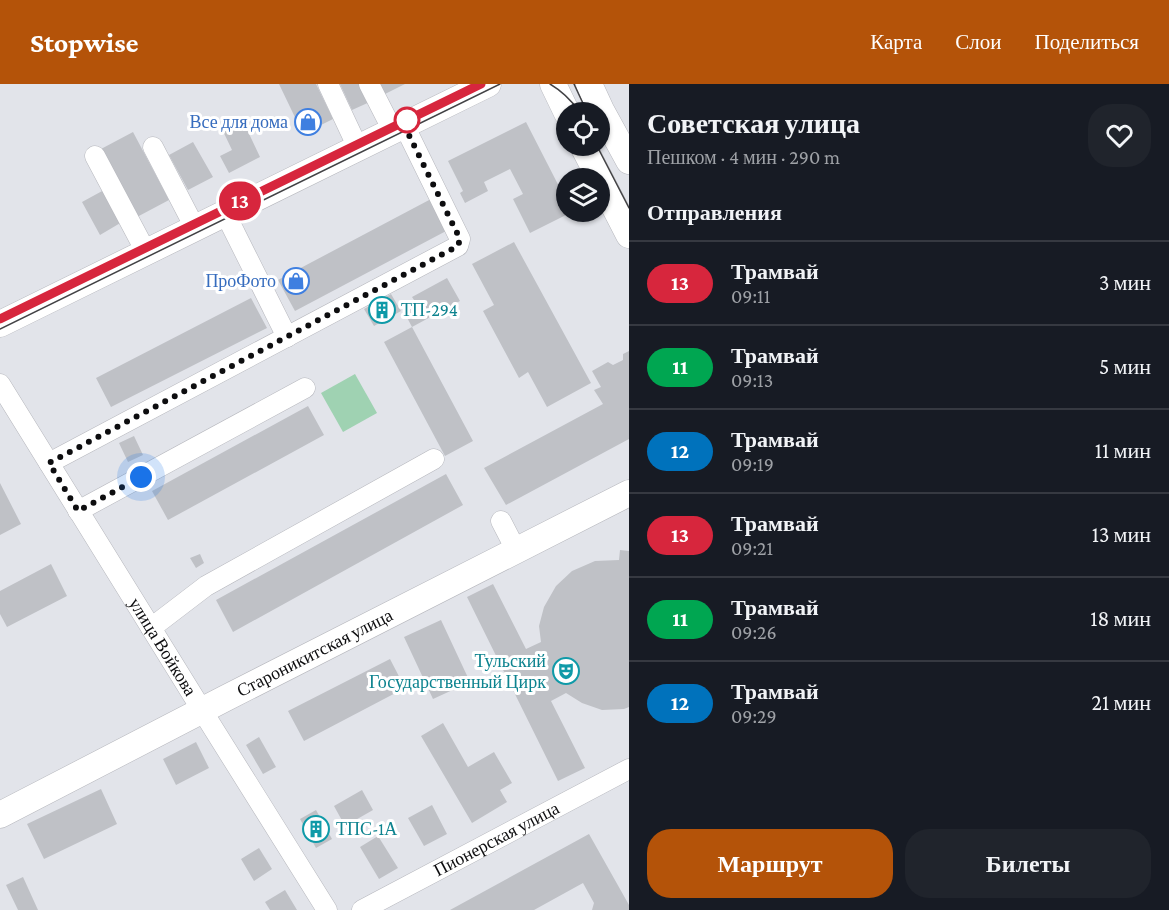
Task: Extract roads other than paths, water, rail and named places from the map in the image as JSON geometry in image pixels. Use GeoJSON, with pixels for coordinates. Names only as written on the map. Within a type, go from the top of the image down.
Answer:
{"type":"FeatureCollection","features":[{"type":"Feature","properties":{"kind":"main road"},"geometry":{"type":"LineString","coordinates":[[0,324],[488,84]]}},
{"type":"Feature","properties":{"kind":"main road"},"geometry":{"type":"LineString","coordinates":[[553,84],[562,102]]}},
{"type":"Feature","properties":{"kind":"main road"},"geometry":{"type":"LineString","coordinates":[[589,84],[629,161]]}},
{"type":"Feature","properties":{"kind":"main road"},"geometry":{"type":"LineString","coordinates":[[588,156],[629,235]]}},
{"type":"Feature","properties":{"kind":"main road","name":"Староникитская улица"},"geometry":{"type":"LineString","coordinates":[[0,815],[629,493]]}},
{"type":"Feature","properties":{"kind":"street"},"geometry":{"type":"LineString","coordinates":[[328,84],[358,148]]}},
{"type":"Feature","properties":{"kind":"street"},"geometry":{"type":"LineString","coordinates":[[49,463],[460,244],[460,239],[398,128],[369,84]]}},
{"type":"Feature","properties":{"kind":"street"},"geometry":{"type":"LineString","coordinates":[[153,147],[195,228]]}},
{"type":"Feature","properties":{"kind":"street"},"geometry":{"type":"LineString","coordinates":[[95,156],[146,252]]}},
{"type":"Feature","properties":{"kind":"street"},"geometry":{"type":"LineString","coordinates":[[225,213],[287,337]]}},
{"type":"Feature","properties":{"kind":"street","name":"улица Войкова"},"geometry":{"type":"LineString","coordinates":[[0,384],[327,910]]}},
{"type":"Feature","properties":{"kind":"street"},"geometry":{"type":"LineString","coordinates":[[78,511],[305,388]]}},
{"type":"Feature","properties":{"kind":"street"},"geometry":{"type":"LineString","coordinates":[[151,628],[206,586],[434,459]]}},
{"type":"Feature","properties":{"kind":"street"},"geometry":{"type":"LineString","coordinates":[[501,521],[516,550]]}},
{"type":"Feature","properties":{"kind":"street","name":"Пионерская улица"},"geometry":{"type":"LineString","coordinates":[[362,910],[629,769]]}},
{"type":"Feature","properties":{"kind":"tram line","name":"13"},"geometry":{"type":"LineString","coordinates":[[0,319],[481,84]]}},
{"type":"Feature","properties":{"kind":"tram line"},"geometry":{"type":"LineString","coordinates":[[0,329],[500,84]]}},
{"type":"Feature","properties":{"kind":"tram line"},"geometry":{"type":"LineString","coordinates":[[550,84],[572,102]]}},
{"type":"Feature","properties":{"kind":"tram line"},"geometry":{"type":"LineString","coordinates":[[574,84],[582,102]]}},
{"type":"Feature","properties":{"kind":"tram line"},"geometry":{"type":"LineString","coordinates":[[602,156],[629,208]]}},
{"type":"Feature","properties":{"kind":"tram line"},"geometry":{"type":"LineString","coordinates":[[0,319],[300,172]]}},
{"type":"Feature","properties":{"kind":"place","name":"Все для дома"},"geometry":{"type":"Point","coordinates":[308,122]}},
{"type":"Feature","properties":{"kind":"place","name":"ПроФото"},"geometry":{"type":"Point","coordinates":[296,281]}},
{"type":"Feature","properties":{"kind":"place","name":"ТП-294"},"geometry":{"type":"Point","coordinates":[382,310]}},
{"type":"Feature","properties":{"kind":"place","name":"Тульский Государственный Цирк"},"geometry":{"type":"Point","coordinates":[566,671]}},
{"type":"Feature","properties":{"kind":"place","name":"ТПС-1А"},"geometry":{"type":"Point","coordinates":[316,829]}}]}
